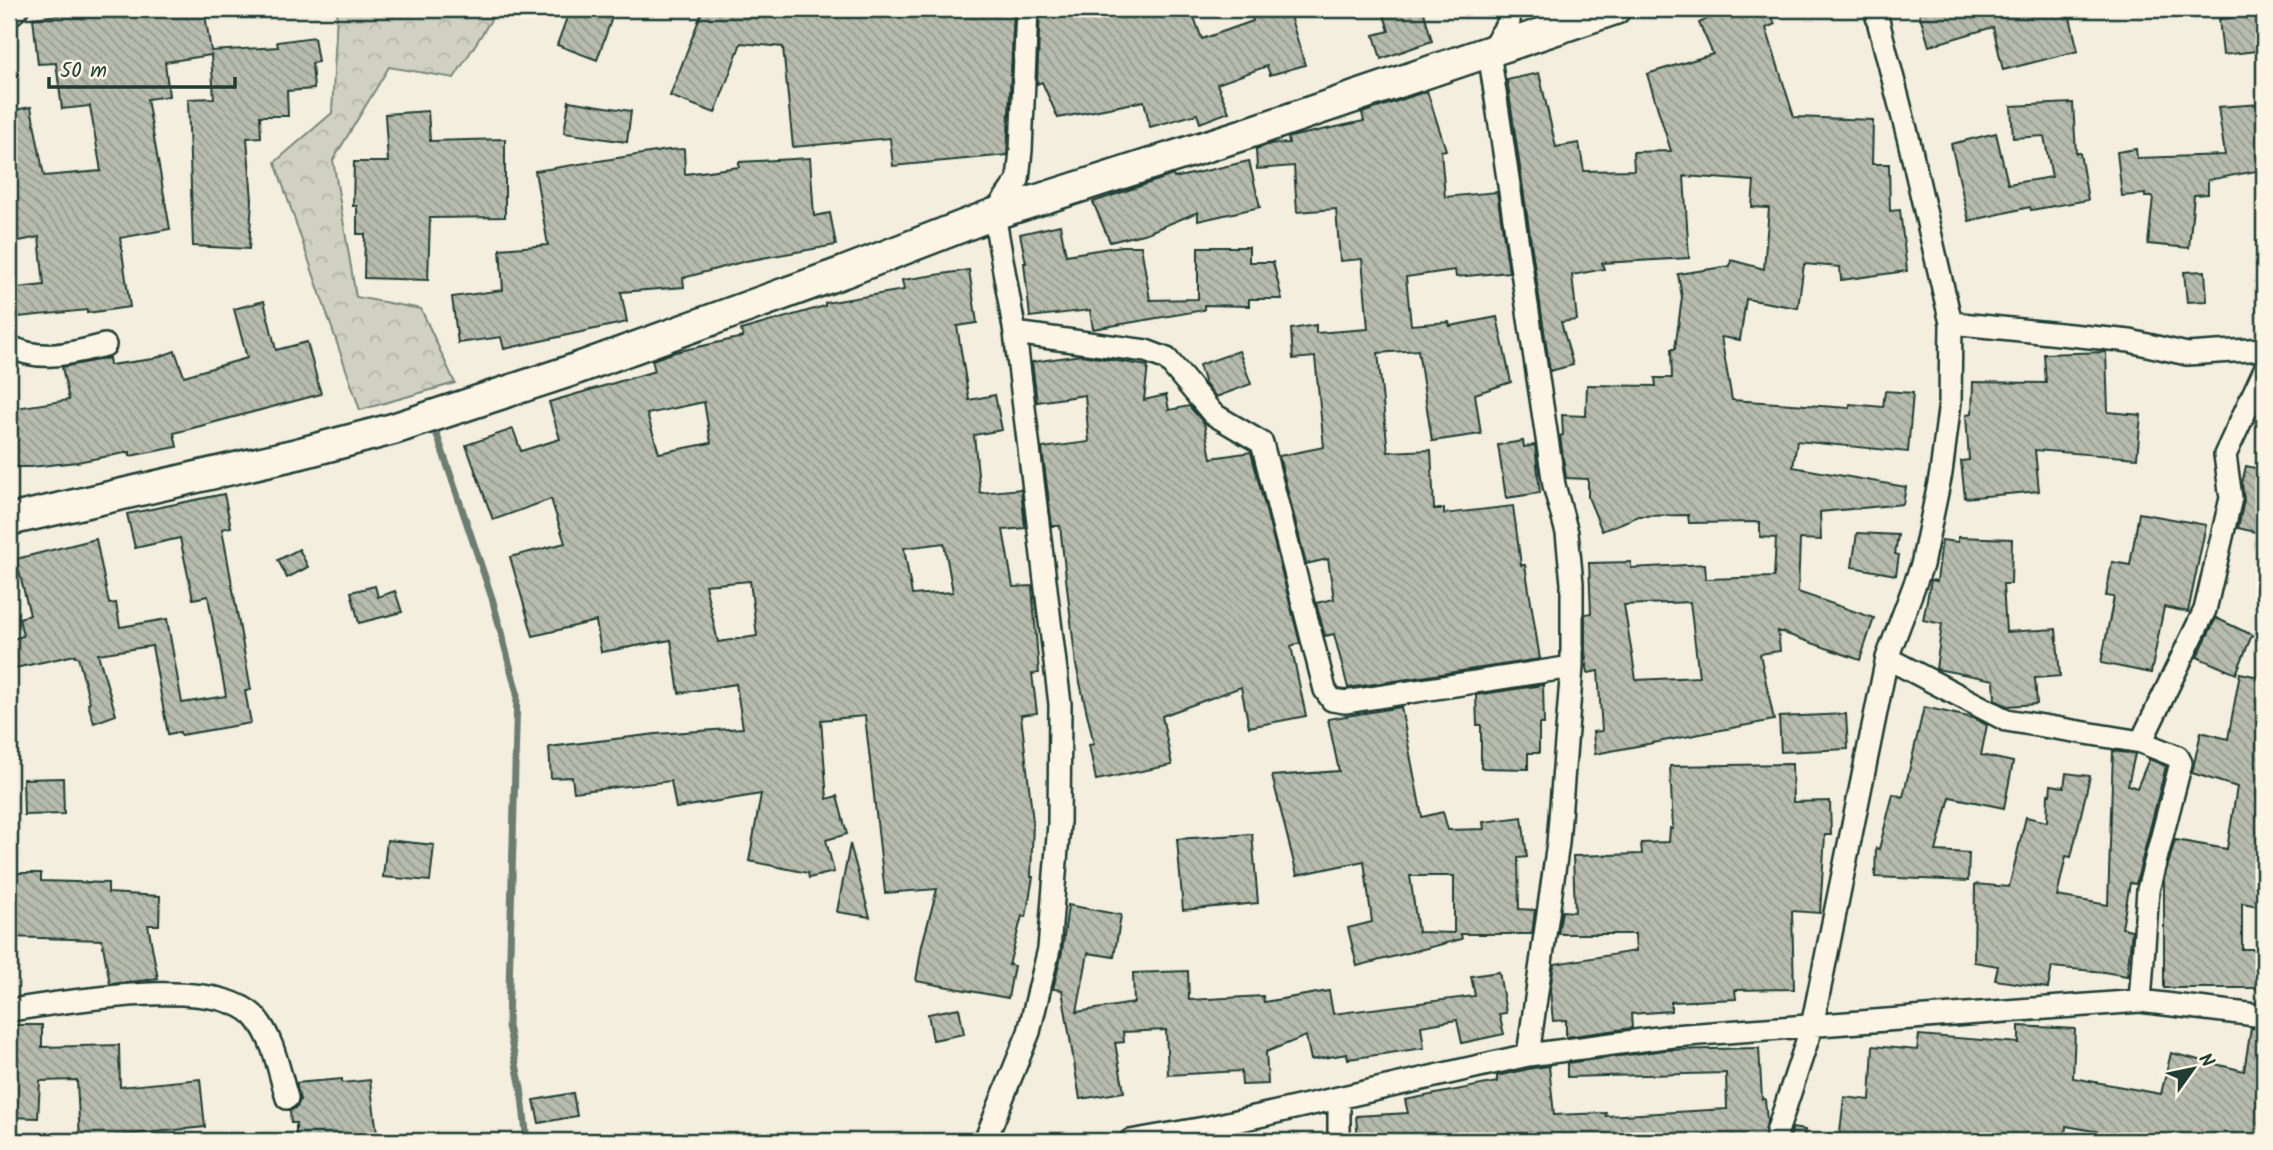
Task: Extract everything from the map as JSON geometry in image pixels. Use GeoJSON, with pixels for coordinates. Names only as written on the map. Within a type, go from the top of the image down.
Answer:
{"type":"FeatureCollection","features":[{"type":"Feature","properties":{"kind":"main road"},"geometry":{"type":"LineString","coordinates":[[9,520],[297,454],[393,429],[596,361],[844,272],[994,214],[1251,132],[1615,9]]}},
{"type":"Feature","properties":{"kind":"street"},"geometry":{"type":"LineString","coordinates":[[9,16],[17,9]]}},
{"type":"Feature","properties":{"kind":"street"},"geometry":{"type":"LineString","coordinates":[[985,1141],[1029,1032],[1049,949],[1059,824],[1060,704],[1014,333],[994,214],[1018,180],[1027,9]]}},
{"type":"Feature","properties":{"kind":"street"},"geometry":{"type":"LineString","coordinates":[[1508,9],[1509,22],[1489,52],[1554,485],[1567,533],[1572,583],[1572,667],[1558,843],[1528,1055]]}},
{"type":"Feature","properties":{"kind":"street"},"geometry":{"type":"LineString","coordinates":[[1777,1141],[1777,1132],[1812,1026],[1887,657],[1922,565],[1941,473],[1950,402],[1951,323],[1875,9]]}},
{"type":"Feature","properties":{"kind":"street"},"geometry":{"type":"LineString","coordinates":[[1951,323],[2130,341],[2187,354],[2264,349]]}},
{"type":"Feature","properties":{"kind":"street"},"geometry":{"type":"LineString","coordinates":[[1014,333],[1146,351],[1167,359],[1213,414],[1262,443],[1325,690],[1332,700],[1345,702],[1572,667]]}},
{"type":"Feature","properties":{"kind":"street"},"geometry":{"type":"LineString","coordinates":[[9,346],[23,354],[60,356],[105,345]]}},
{"type":"Feature","properties":{"kind":"street"},"geometry":{"type":"LineString","coordinates":[[2141,742],[2205,610],[2231,498],[2225,455],[2264,371]]}},
{"type":"Feature","properties":{"kind":"street"},"geometry":{"type":"LineString","coordinates":[[1887,657],[2006,720],[2141,742],[2178,757],[2181,763],[2148,890],[2140,1001]]}},
{"type":"Feature","properties":{"kind":"street"},"geometry":{"type":"LineString","coordinates":[[9,1010],[125,996],[188,993],[229,1002],[254,1015],[267,1034],[287,1098]]}},
{"type":"Feature","properties":{"kind":"street"},"geometry":{"type":"LineString","coordinates":[[1130,1141],[1210,1127],[1528,1055],[1673,1036],[2140,1001],[2264,1016]]}},
{"type":"Feature","properties":{"kind":"street"},"geometry":{"type":"LineString","coordinates":[[1339,1099],[1339,1141]]}},
{"type":"Feature","properties":{"kind":"green space"},"geometry":{"type":"Polygon","coordinates":[[[334,9],[498,9],[454,78],[389,67],[333,160],[356,297],[421,309],[455,383],[360,410],[275,162],[332,113],[337,12],[334,9]]]}},
{"type":"Feature","properties":{"kind":"building"},"geometry":{"type":"Polygon","coordinates":[[[115,9],[204,9],[211,51],[278,47],[277,42],[314,37],[318,62],[312,63],[314,89],[287,91],[288,116],[260,116],[261,137],[247,138],[252,200],[249,249],[193,246],[188,99],[214,98],[211,55],[165,62],[169,96],[147,99],[170,229],[120,238],[130,307],[9,318],[9,289],[44,285],[39,237],[9,243],[9,111],[31,107],[44,176],[101,171],[90,106],[62,109],[56,63],[38,64],[33,18],[115,9]]]}},
{"type":"Feature","properties":{"kind":"building"},"geometry":{"type":"Polygon","coordinates":[[[570,9],[615,9],[597,60],[557,45],[570,9]]]}},
{"type":"Feature","properties":{"kind":"building"},"geometry":{"type":"Polygon","coordinates":[[[703,9],[1014,9],[1007,155],[893,166],[890,138],[793,147],[783,47],[741,43],[715,113],[670,96],[703,9]]]}},
{"type":"Feature","properties":{"kind":"building"},"geometry":{"type":"Polygon","coordinates":[[[1040,9],[1191,9],[1202,39],[1253,21],[1250,9],[1288,9],[1305,65],[1270,75],[1267,66],[1217,84],[1229,112],[1200,123],[1197,114],[1150,127],[1144,101],[1058,118],[1042,82],[1037,84],[1040,9]]]}},
{"type":"Feature","properties":{"kind":"building"},"geometry":{"type":"Polygon","coordinates":[[[1382,9],[1423,9],[1432,41],[1381,59],[1374,35],[1389,31],[1382,9]]]}},
{"type":"Feature","properties":{"kind":"building"},"geometry":{"type":"Polygon","coordinates":[[[1729,9],[1768,9],[1775,24],[1766,28],[1794,117],[1873,120],[1872,164],[1889,164],[1890,211],[1900,210],[1907,271],[1841,280],[1840,267],[1804,264],[1798,308],[1746,299],[1740,340],[1721,337],[1732,400],[1849,408],[1850,404],[1883,407],[1885,391],[1913,393],[1908,452],[1797,441],[1793,467],[1906,487],[1903,504],[1820,512],[1821,540],[1800,539],[1798,592],[1874,618],[1860,660],[1778,631],[1780,651],[1760,654],[1774,720],[1595,754],[1593,732],[1602,731],[1598,671],[1588,673],[1585,652],[1585,614],[1591,613],[1589,563],[1631,562],[1631,568],[1705,564],[1706,579],[1774,577],[1776,538],[1760,537],[1760,522],[1689,523],[1688,515],[1639,516],[1602,531],[1588,497],[1588,479],[1566,478],[1560,436],[1563,435],[1562,415],[1586,416],[1587,385],[1656,386],[1655,378],[1672,378],[1671,349],[1675,349],[1682,297],[1678,274],[1730,266],[1731,260],[1764,269],[1769,208],[1752,207],[1754,181],[1684,176],[1689,258],[1602,263],[1604,269],[1572,275],[1577,320],[1561,322],[1573,365],[1550,371],[1507,80],[1539,73],[1556,147],[1579,143],[1584,171],[1634,170],[1633,152],[1671,151],[1647,74],[1713,54],[1699,23],[1729,9]],[[1690,602],[1624,605],[1636,680],[1699,677],[1690,602]]]}},
{"type":"Feature","properties":{"kind":"building"},"geometry":{"type":"Polygon","coordinates":[[[1918,9],[2068,9],[2078,51],[2003,70],[1993,27],[1929,46],[1918,9]]]}},
{"type":"Feature","properties":{"kind":"building"},"geometry":{"type":"Polygon","coordinates":[[[2229,9],[2264,9],[2264,50],[2223,55],[2219,19],[2231,18],[2229,9]]]}},
{"type":"Feature","properties":{"kind":"building"},"geometry":{"type":"Polygon","coordinates":[[[1427,91],[1446,150],[1441,151],[1445,197],[1497,192],[1509,272],[1456,277],[1455,270],[1406,277],[1411,325],[1449,322],[1450,326],[1497,317],[1511,382],[1475,394],[1481,434],[1432,441],[1418,350],[1378,353],[1388,452],[1431,450],[1434,509],[1444,509],[1444,514],[1513,506],[1521,565],[1525,565],[1540,659],[1348,688],[1334,634],[1325,636],[1316,603],[1334,599],[1328,559],[1306,564],[1279,456],[1324,447],[1315,357],[1293,359],[1291,329],[1316,325],[1316,333],[1368,329],[1362,259],[1340,261],[1336,209],[1297,212],[1294,166],[1257,169],[1256,149],[1270,144],[1289,143],[1290,137],[1364,121],[1362,113],[1427,91]]]}},
{"type":"Feature","properties":{"kind":"building"},"geometry":{"type":"Polygon","coordinates":[[[569,101],[631,111],[627,142],[564,133],[569,101]]]}},
{"type":"Feature","properties":{"kind":"building"},"geometry":{"type":"Polygon","coordinates":[[[2073,103],[2076,153],[2080,153],[2088,200],[2031,210],[2030,207],[1969,221],[1951,144],[1996,133],[2008,184],[2052,177],[2044,136],[2013,138],[2011,106],[2073,103]]]}},
{"type":"Feature","properties":{"kind":"building"},"geometry":{"type":"Polygon","coordinates":[[[2261,104],[2262,170],[2208,180],[2208,194],[2194,195],[2189,248],[2148,244],[2153,197],[2145,197],[2145,194],[2122,196],[2117,152],[2136,149],[2137,158],[2225,155],[2218,107],[2261,104]]]}},
{"type":"Feature","properties":{"kind":"building"},"geometry":{"type":"Polygon","coordinates":[[[428,111],[430,141],[505,139],[505,217],[430,218],[428,280],[364,278],[365,234],[357,234],[357,206],[353,206],[354,162],[388,162],[385,114],[428,111]]]}},
{"type":"Feature","properties":{"kind":"building"},"geometry":{"type":"Polygon","coordinates":[[[684,149],[685,174],[739,167],[739,162],[810,158],[814,216],[830,213],[836,245],[746,261],[683,278],[684,287],[621,292],[627,322],[504,349],[501,337],[458,343],[452,297],[503,290],[500,249],[548,245],[535,171],[684,149]]]}},
{"type":"Feature","properties":{"kind":"building"},"geometry":{"type":"Polygon","coordinates":[[[1249,161],[1260,207],[1198,221],[1198,212],[1147,233],[1110,242],[1093,202],[1173,175],[1174,178],[1249,161]]]}},
{"type":"Feature","properties":{"kind":"building"},"geometry":{"type":"Polygon","coordinates":[[[1060,225],[1066,255],[1122,246],[1141,246],[1150,300],[1198,299],[1198,247],[1249,247],[1249,262],[1273,262],[1282,299],[1249,299],[1249,306],[1204,305],[1204,310],[1093,329],[1090,310],[1030,317],[1026,263],[1020,234],[1060,225]]]}},
{"type":"Feature","properties":{"kind":"building"},"geometry":{"type":"Polygon","coordinates":[[[969,270],[977,323],[957,326],[969,400],[995,395],[1002,430],[974,435],[980,493],[1021,489],[1025,528],[1003,530],[1013,587],[1032,586],[1039,673],[1032,674],[1037,713],[1021,715],[1033,822],[1033,877],[1026,917],[1022,916],[1009,965],[1014,966],[1008,998],[916,981],[922,945],[937,889],[885,893],[865,716],[821,720],[827,799],[837,796],[847,834],[826,840],[834,872],[809,878],[808,873],[749,861],[761,794],[676,808],[671,781],[574,792],[572,777],[551,778],[549,747],[656,734],[743,728],[736,684],[679,693],[671,640],[601,652],[596,621],[533,636],[510,557],[565,543],[551,499],[493,520],[466,445],[513,429],[521,451],[560,439],[549,402],[655,371],[652,360],[675,352],[743,337],[741,330],[825,306],[825,303],[904,290],[902,280],[969,270]],[[704,402],[647,414],[659,453],[711,443],[704,402]],[[944,543],[904,548],[912,595],[953,592],[944,543]],[[750,581],[705,585],[718,642],[757,636],[750,581]]]}},
{"type":"Feature","properties":{"kind":"building"},"geometry":{"type":"Polygon","coordinates":[[[2205,271],[2207,301],[2187,302],[2184,272],[2205,271]]]}},
{"type":"Feature","properties":{"kind":"building"},"geometry":{"type":"Polygon","coordinates":[[[264,301],[276,350],[307,342],[321,394],[174,433],[177,447],[130,456],[130,452],[77,462],[9,467],[9,409],[69,400],[62,367],[109,358],[110,365],[153,359],[175,351],[184,376],[247,358],[234,309],[264,301]]]}},
{"type":"Feature","properties":{"kind":"building"},"geometry":{"type":"Polygon","coordinates":[[[1239,351],[1251,384],[1216,397],[1205,384],[1199,365],[1239,351]]]}},
{"type":"Feature","properties":{"kind":"building"},"geometry":{"type":"Polygon","coordinates":[[[2106,352],[2108,412],[2141,415],[2137,458],[2035,450],[2039,491],[1965,498],[1961,461],[1969,460],[1966,415],[1972,414],[1973,382],[2046,383],[2044,354],[2106,352]]]}},
{"type":"Feature","properties":{"kind":"building"},"geometry":{"type":"Polygon","coordinates":[[[1081,355],[1148,366],[1144,400],[1166,395],[1169,410],[1189,406],[1204,423],[1211,458],[1251,452],[1300,643],[1291,646],[1306,716],[1249,727],[1241,687],[1162,716],[1172,765],[1096,780],[1089,745],[1094,744],[1076,665],[1060,526],[1052,526],[1042,448],[1089,442],[1085,395],[1037,402],[1032,362],[1081,355]]]}},
{"type":"Feature","properties":{"kind":"building"},"geometry":{"type":"Polygon","coordinates":[[[1523,441],[1524,447],[1535,445],[1540,493],[1506,498],[1498,445],[1523,441]]]}},
{"type":"Feature","properties":{"kind":"building"},"geometry":{"type":"Polygon","coordinates":[[[2246,466],[2264,470],[2264,534],[2238,528],[2244,500],[2242,483],[2246,466]]]}},
{"type":"Feature","properties":{"kind":"building"},"geometry":{"type":"Polygon","coordinates":[[[224,494],[231,527],[222,529],[251,690],[245,691],[251,723],[181,735],[180,732],[168,734],[152,646],[98,654],[116,715],[94,723],[78,657],[75,655],[15,668],[9,640],[23,636],[19,618],[30,615],[16,559],[96,539],[109,604],[116,603],[120,627],[167,619],[182,703],[226,696],[208,596],[193,599],[180,538],[135,548],[127,514],[224,494]]]}},
{"type":"Feature","properties":{"kind":"building"},"geometry":{"type":"Polygon","coordinates":[[[2139,513],[2206,525],[2188,612],[2164,607],[2151,673],[2101,663],[2114,597],[2106,596],[2112,562],[2130,565],[2139,513]]]}},
{"type":"Feature","properties":{"kind":"building"},"geometry":{"type":"Polygon","coordinates":[[[1857,533],[1898,535],[1896,575],[1852,567],[1857,533]]]}},
{"type":"Feature","properties":{"kind":"building"},"geometry":{"type":"Polygon","coordinates":[[[1958,537],[2012,539],[2011,584],[2003,584],[2006,632],[2056,629],[2060,676],[2035,678],[2037,704],[2007,706],[1995,700],[1994,680],[1936,669],[1942,624],[1923,620],[1931,580],[1937,581],[1942,540],[1958,542],[1958,537]]]}},
{"type":"Feature","properties":{"kind":"building"},"geometry":{"type":"Polygon","coordinates":[[[299,549],[308,567],[287,578],[278,560],[299,549]]]}},
{"type":"Feature","properties":{"kind":"building"},"geometry":{"type":"Polygon","coordinates":[[[375,586],[378,597],[395,591],[402,612],[359,623],[351,592],[375,586]]]}},
{"type":"Feature","properties":{"kind":"building"},"geometry":{"type":"Polygon","coordinates":[[[2216,618],[2252,635],[2236,674],[2197,657],[2216,618]]]}},
{"type":"Feature","properties":{"kind":"building"},"geometry":{"type":"Polygon","coordinates":[[[2240,673],[2264,678],[2264,907],[2242,903],[2242,949],[2264,949],[2264,988],[2164,988],[2164,879],[2175,840],[2227,849],[2237,787],[2192,773],[2201,732],[2228,739],[2240,673]]]}},
{"type":"Feature","properties":{"kind":"building"},"geometry":{"type":"Polygon","coordinates":[[[1543,685],[1544,724],[1539,724],[1539,753],[1528,753],[1528,769],[1481,768],[1481,725],[1477,725],[1476,695],[1543,685]]]}},
{"type":"Feature","properties":{"kind":"building"},"geometry":{"type":"Polygon","coordinates":[[[1401,707],[1422,817],[1443,812],[1448,830],[1484,829],[1483,822],[1522,817],[1527,857],[1518,858],[1519,909],[1535,910],[1532,934],[1461,934],[1462,939],[1357,966],[1348,928],[1372,922],[1364,861],[1297,875],[1272,776],[1339,771],[1328,719],[1401,707]],[[1410,876],[1418,932],[1454,933],[1454,876],[1410,876]]]}},
{"type":"Feature","properties":{"kind":"building"},"geometry":{"type":"Polygon","coordinates":[[[1924,707],[1973,718],[1987,725],[1981,755],[2013,762],[2004,808],[1950,797],[1936,851],[1969,853],[1968,881],[1875,877],[1876,848],[1879,849],[1893,794],[1903,797],[1924,707]]]}},
{"type":"Feature","properties":{"kind":"building"},"geometry":{"type":"Polygon","coordinates":[[[1846,714],[1848,749],[1781,752],[1779,717],[1846,714]]]}},
{"type":"Feature","properties":{"kind":"building"},"geometry":{"type":"Polygon","coordinates":[[[2113,751],[2135,754],[2128,785],[2137,788],[2149,759],[2166,766],[2136,884],[2130,883],[2122,928],[2132,930],[2127,976],[2052,967],[2048,988],[1995,980],[1998,966],[1974,962],[1975,884],[2009,887],[2026,817],[2047,822],[2051,785],[2064,787],[2066,773],[2090,776],[2071,857],[2066,856],[2057,896],[2108,905],[2113,751]]]}},
{"type":"Feature","properties":{"kind":"building"},"geometry":{"type":"Polygon","coordinates":[[[1792,764],[1793,802],[1830,801],[1831,835],[1825,835],[1820,913],[1792,911],[1794,989],[1735,990],[1736,999],[1671,1002],[1671,1011],[1631,1014],[1632,1028],[1566,1037],[1566,1020],[1553,1021],[1550,990],[1554,964],[1636,951],[1635,934],[1558,934],[1562,911],[1575,912],[1573,856],[1642,854],[1641,843],[1669,842],[1670,828],[1673,829],[1670,766],[1792,764]]]}},
{"type":"Feature","properties":{"kind":"building"},"geometry":{"type":"Polygon","coordinates":[[[63,778],[64,814],[24,815],[23,779],[63,778]]]}},
{"type":"Feature","properties":{"kind":"building"},"geometry":{"type":"Polygon","coordinates":[[[1252,834],[1258,903],[1183,910],[1177,839],[1252,834]]]}},
{"type":"Feature","properties":{"kind":"building"},"geometry":{"type":"Polygon","coordinates":[[[387,840],[434,845],[430,881],[383,877],[387,840]]]}},
{"type":"Feature","properties":{"kind":"building"},"geometry":{"type":"Polygon","coordinates":[[[850,844],[870,917],[837,912],[850,844]]]}},
{"type":"Feature","properties":{"kind":"building"},"geometry":{"type":"Polygon","coordinates":[[[9,873],[41,873],[41,881],[108,883],[108,893],[160,896],[159,925],[148,925],[158,979],[110,984],[102,940],[9,937],[9,873]]]}},
{"type":"Feature","properties":{"kind":"building"},"geometry":{"type":"Polygon","coordinates":[[[1068,905],[1121,915],[1114,957],[1088,953],[1077,1012],[1134,1003],[1133,973],[1188,971],[1189,1000],[1263,996],[1264,1002],[1329,991],[1333,1014],[1475,996],[1471,976],[1499,972],[1506,1013],[1499,1014],[1504,1034],[1462,1043],[1457,1020],[1421,1026],[1424,1048],[1348,1059],[1347,1054],[1311,1060],[1306,1036],[1266,1052],[1268,1084],[1242,1085],[1241,1071],[1168,1075],[1166,1030],[1123,1032],[1124,1042],[1115,1043],[1124,1092],[1080,1099],[1062,990],[1053,989],[1062,952],[1068,905]]]}},
{"type":"Feature","properties":{"kind":"building"},"geometry":{"type":"Polygon","coordinates":[[[959,1008],[964,1034],[933,1040],[928,1014],[959,1008]]]}},
{"type":"Feature","properties":{"kind":"building"},"geometry":{"type":"Polygon","coordinates":[[[9,1025],[42,1025],[42,1047],[119,1045],[120,1087],[200,1079],[205,1127],[116,1136],[116,1141],[80,1141],[77,1080],[40,1081],[38,1118],[9,1117],[9,1025]]]}},
{"type":"Feature","properties":{"kind":"building"},"geometry":{"type":"Polygon","coordinates":[[[2019,1026],[2075,1029],[2073,1078],[2161,1094],[2171,1053],[2244,1071],[2251,1028],[2264,1029],[2264,1141],[2149,1141],[2066,1126],[2065,1141],[1839,1141],[1844,1097],[1870,1100],[1873,1046],[1917,1050],[1919,1035],[2019,1043],[2019,1026]]]}},
{"type":"Feature","properties":{"kind":"building"},"geometry":{"type":"Polygon","coordinates":[[[1759,1048],[1762,1099],[1765,1099],[1767,1121],[1764,1141],[1530,1141],[1529,1135],[1467,1138],[1468,1141],[1358,1141],[1356,1116],[1408,1113],[1405,1100],[1497,1082],[1497,1076],[1549,1066],[1554,1115],[1606,1113],[1606,1116],[1727,1109],[1726,1073],[1567,1077],[1567,1063],[1665,1050],[1759,1048]]]}},
{"type":"Feature","properties":{"kind":"building"},"geometry":{"type":"Polygon","coordinates":[[[342,1079],[342,1083],[370,1080],[378,1141],[296,1141],[296,1123],[291,1123],[290,1111],[297,1107],[300,1100],[296,1083],[342,1079]]]}},
{"type":"Feature","properties":{"kind":"building"},"geometry":{"type":"Polygon","coordinates":[[[573,1093],[577,1116],[539,1123],[534,1100],[573,1093]]]}},
{"type":"Feature","properties":{"kind":"building"},"geometry":{"type":"Polygon","coordinates":[[[1792,1128],[1805,1130],[1804,1141],[1790,1141],[1792,1128]]]}},
{"type":"Feature","properties":{"kind":"waterway"},"geometry":{"type":"LineString","coordinates":[[434,426],[492,598],[517,693],[508,1026],[521,1088],[527,1141]]}}]}
